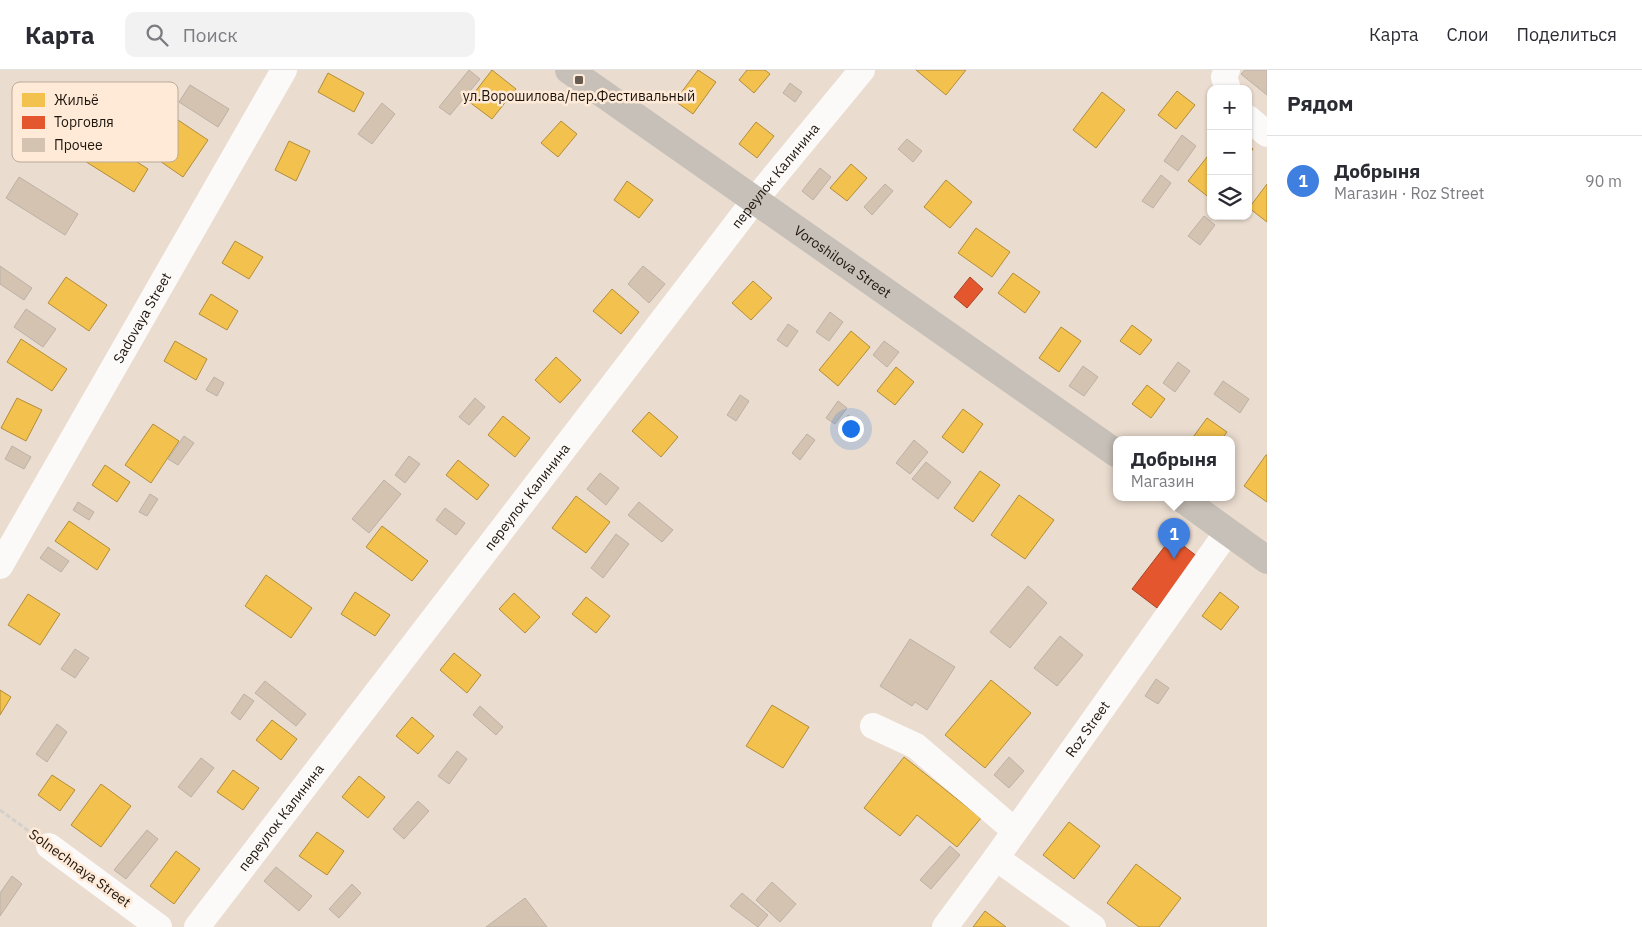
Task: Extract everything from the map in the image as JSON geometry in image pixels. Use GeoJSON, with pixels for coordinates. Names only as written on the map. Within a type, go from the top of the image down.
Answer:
{"type":"FeatureCollection","features":[{"type":"Feature","properties":{"kind":"main road","name":"Voroshilova Street"},"geometry":{"type":"LineString","coordinates":[[569,70],[1113,451]]}},
{"type":"Feature","properties":{"kind":"main road"},"geometry":{"type":"LineString","coordinates":[[1185,501],[1267,560]]}},
{"type":"Feature","properties":{"kind":"street","name":"Sadovaya Street"},"geometry":{"type":"LineString","coordinates":[[0,566],[284,70]]}},
{"type":"Feature","properties":{"kind":"street","name":"переулок Калинина"},"geometry":{"type":"LineString","coordinates":[[197,927],[754,200],[862,70]]}},
{"type":"Feature","properties":{"kind":"street"},"geometry":{"type":"LineString","coordinates":[[1227,85],[1224,76],[1228,70]]}},
{"type":"Feature","properties":{"kind":"street"},"geometry":{"type":"LineString","coordinates":[[1252,121],[1267,134]]}},
{"type":"Feature","properties":{"kind":"street","name":"Roz Street"},"geometry":{"type":"LineString","coordinates":[[945,927],[1015,832],[1228,531]]}},
{"type":"Feature","properties":{"kind":"street"},"geometry":{"type":"LineString","coordinates":[[873,726],[916,746],[1015,832]]}},
{"type":"Feature","properties":{"kind":"street","name":"Solnechnaya Street"},"geometry":{"type":"LineString","coordinates":[[49,846],[159,927]]}},
{"type":"Feature","properties":{"kind":"street"},"geometry":{"type":"LineString","coordinates":[[996,858],[1093,927]]}},
{"type":"Feature","properties":{"kind":"path","name":"Solnechnaya Street"},"geometry":{"type":"LineString","coordinates":[[0,810],[49,846]]}},
{"type":"Feature","properties":{"kind":"building: Жильё"},"geometry":{"type":"Polygon","coordinates":[[[492,70],[516,89],[492,119],[468,101],[492,70]]]}},
{"type":"Feature","properties":{"kind":"building: Жильё"},"geometry":{"type":"Polygon","coordinates":[[[698,70],[716,82],[693,114],[675,101],[698,70]]]}},
{"type":"Feature","properties":{"kind":"building: Жильё"},"geometry":{"type":"Polygon","coordinates":[[[747,70],[765,70],[770,74],[754,93],[739,80],[747,70]]]}},
{"type":"Feature","properties":{"kind":"building: Жильё"},"geometry":{"type":"Polygon","coordinates":[[[916,70],[966,70],[946,95],[916,70]]]}},
{"type":"Feature","properties":{"kind":"building: Жильё"},"geometry":{"type":"Polygon","coordinates":[[[328,73],[364,93],[354,112],[318,92],[328,73]]]}},
{"type":"Feature","properties":{"kind":"building: Жильё"},"geometry":{"type":"Polygon","coordinates":[[[1177,91],[1195,105],[1176,129],[1158,115],[1177,91]]]}},
{"type":"Feature","properties":{"kind":"building: Жильё"},"geometry":{"type":"Polygon","coordinates":[[[1102,92],[1125,110],[1096,148],[1073,130],[1102,92]]]}},
{"type":"Feature","properties":{"kind":"building: Жильё"},"geometry":{"type":"Polygon","coordinates":[[[178,120],[208,140],[183,177],[161,162],[178,162],[178,120]]]}},
{"type":"Feature","properties":{"kind":"building: Жильё"},"geometry":{"type":"Polygon","coordinates":[[[561,121],[577,134],[558,157],[541,143],[561,121]]]}},
{"type":"Feature","properties":{"kind":"building: Жильё"},"geometry":{"type":"Polygon","coordinates":[[[756,122],[774,136],[757,158],[739,144],[756,122]]]}},
{"type":"Feature","properties":{"kind":"building: Жильё"},"geometry":{"type":"Polygon","coordinates":[[[289,141],[310,151],[296,181],[275,170],[289,141]]]}},
{"type":"Feature","properties":{"kind":"building: Жильё"},"geometry":{"type":"Polygon","coordinates":[[[1207,157],[1207,196],[1188,181],[1207,157]]]}},
{"type":"Feature","properties":{"kind":"building: Жильё"},"geometry":{"type":"Polygon","coordinates":[[[86,162],[137,162],[148,169],[134,192],[86,162]]]}},
{"type":"Feature","properties":{"kind":"building: Жильё"},"geometry":{"type":"Polygon","coordinates":[[[851,164],[867,178],[847,201],[830,188],[851,164]]]}},
{"type":"Feature","properties":{"kind":"building: Жильё"},"geometry":{"type":"Polygon","coordinates":[[[946,180],[972,202],[950,228],[924,207],[946,180]]]}},
{"type":"Feature","properties":{"kind":"building: Жильё"},"geometry":{"type":"Polygon","coordinates":[[[627,181],[653,200],[639,218],[614,200],[627,181]]]}},
{"type":"Feature","properties":{"kind":"building: Жильё"},"geometry":{"type":"Polygon","coordinates":[[[1267,184],[1267,222],[1252,210],[1252,204],[1267,184]]]}},
{"type":"Feature","properties":{"kind":"building: Жильё"},"geometry":{"type":"Polygon","coordinates":[[[976,228],[1010,252],[992,277],[958,253],[976,228]]]}},
{"type":"Feature","properties":{"kind":"building: Жильё"},"geometry":{"type":"Polygon","coordinates":[[[235,241],[263,257],[249,279],[222,263],[235,241]]]}},
{"type":"Feature","properties":{"kind":"building: Жильё"},"geometry":{"type":"Polygon","coordinates":[[[1013,273],[1040,292],[1025,313],[998,293],[1013,273]]]}},
{"type":"Feature","properties":{"kind":"building: Жильё"},"geometry":{"type":"Polygon","coordinates":[[[66,277],[107,305],[89,331],[48,303],[66,277]]]}},
{"type":"Feature","properties":{"kind":"building: Жильё"},"geometry":{"type":"Polygon","coordinates":[[[753,281],[772,298],[751,320],[732,303],[753,281]]]}},
{"type":"Feature","properties":{"kind":"building: Жильё"},"geometry":{"type":"Polygon","coordinates":[[[612,289],[639,312],[621,334],[593,311],[612,289]]]}},
{"type":"Feature","properties":{"kind":"building: Жильё"},"geometry":{"type":"Polygon","coordinates":[[[211,294],[238,311],[227,330],[199,314],[211,294]]]}},
{"type":"Feature","properties":{"kind":"building: Жильё"},"geometry":{"type":"Polygon","coordinates":[[[1132,325],[1152,340],[1140,355],[1120,341],[1132,325]]]}},
{"type":"Feature","properties":{"kind":"building: Жильё"},"geometry":{"type":"Polygon","coordinates":[[[1061,327],[1081,341],[1059,372],[1039,358],[1061,327]]]}},
{"type":"Feature","properties":{"kind":"building: Жильё"},"geometry":{"type":"Polygon","coordinates":[[[851,331],[870,347],[838,386],[819,370],[851,331]]]}},
{"type":"Feature","properties":{"kind":"building: Жильё"},"geometry":{"type":"Polygon","coordinates":[[[21,339],[67,369],[52,391],[7,362],[21,339]]]}},
{"type":"Feature","properties":{"kind":"building: Жильё"},"geometry":{"type":"Polygon","coordinates":[[[175,341],[207,359],[196,380],[164,361],[175,341]]]}},
{"type":"Feature","properties":{"kind":"building: Жильё"},"geometry":{"type":"Polygon","coordinates":[[[556,357],[581,380],[560,403],[535,380],[556,357]]]}},
{"type":"Feature","properties":{"kind":"building: Жильё"},"geometry":{"type":"Polygon","coordinates":[[[896,367],[914,382],[895,405],[877,391],[896,367]]]}},
{"type":"Feature","properties":{"kind":"building: Жильё"},"geometry":{"type":"Polygon","coordinates":[[[1147,385],[1165,399],[1151,418],[1132,404],[1147,385]]]}},
{"type":"Feature","properties":{"kind":"building: Жильё"},"geometry":{"type":"Polygon","coordinates":[[[17,398],[42,410],[26,441],[1,428],[17,398]]]}},
{"type":"Feature","properties":{"kind":"building: Жильё"},"geometry":{"type":"Polygon","coordinates":[[[963,409],[983,424],[963,453],[942,437],[963,409]]]}},
{"type":"Feature","properties":{"kind":"building: Жильё"},"geometry":{"type":"Polygon","coordinates":[[[649,412],[678,437],[661,457],[632,431],[649,412]]]}},
{"type":"Feature","properties":{"kind":"building: Жильё"},"geometry":{"type":"Polygon","coordinates":[[[503,416],[530,438],[515,457],[488,435],[503,416]]]}},
{"type":"Feature","properties":{"kind":"building: Жильё"},"geometry":{"type":"Polygon","coordinates":[[[1207,418],[1227,432],[1224,436],[1194,436],[1207,418]]]}},
{"type":"Feature","properties":{"kind":"building: Жильё"},"geometry":{"type":"Polygon","coordinates":[[[153,424],[179,441],[151,483],[125,465],[153,424]]]}},
{"type":"Feature","properties":{"kind":"building: Жильё"},"geometry":{"type":"Polygon","coordinates":[[[1267,455],[1267,502],[1244,486],[1267,455]]]}},
{"type":"Feature","properties":{"kind":"building: Жильё"},"geometry":{"type":"Polygon","coordinates":[[[458,460],[489,485],[477,500],[446,475],[458,460]]]}},
{"type":"Feature","properties":{"kind":"building: Жильё"},"geometry":{"type":"Polygon","coordinates":[[[105,465],[130,482],[117,502],[92,485],[105,465]]]}},
{"type":"Feature","properties":{"kind":"building: Жильё"},"geometry":{"type":"Polygon","coordinates":[[[980,471],[1000,485],[973,522],[954,508],[980,471]]]}},
{"type":"Feature","properties":{"kind":"building: Жильё"},"geometry":{"type":"Polygon","coordinates":[[[1019,495],[1054,520],[1025,559],[991,535],[1019,495]]]}},
{"type":"Feature","properties":{"kind":"building: Жильё"},"geometry":{"type":"Polygon","coordinates":[[[576,496],[610,522],[586,553],[552,528],[576,496]]]}},
{"type":"Feature","properties":{"kind":"building: Жильё"},"geometry":{"type":"Polygon","coordinates":[[[69,521],[110,549],[97,570],[55,541],[69,521]]]}},
{"type":"Feature","properties":{"kind":"building: Жильё"},"geometry":{"type":"Polygon","coordinates":[[[382,526],[428,561],[412,581],[366,547],[382,526]]]}},
{"type":"Feature","properties":{"kind":"building: Жильё"},"geometry":{"type":"Polygon","coordinates":[[[266,575],[312,608],[291,638],[245,606],[266,575]]]}},
{"type":"Feature","properties":{"kind":"building: Жильё"},"geometry":{"type":"Polygon","coordinates":[[[355,592],[390,615],[375,636],[341,614],[355,592]]]}},
{"type":"Feature","properties":{"kind":"building: Жильё"},"geometry":{"type":"Polygon","coordinates":[[[1220,592],[1239,607],[1221,630],[1202,616],[1220,592]]]}},
{"type":"Feature","properties":{"kind":"building: Жильё"},"geometry":{"type":"Polygon","coordinates":[[[514,593],[540,617],[525,633],[499,609],[514,593]]]}},
{"type":"Feature","properties":{"kind":"building: Жильё"},"geometry":{"type":"Polygon","coordinates":[[[28,594],[60,614],[40,645],[8,625],[28,594]]]}},
{"type":"Feature","properties":{"kind":"building: Жильё"},"geometry":{"type":"Polygon","coordinates":[[[586,597],[610,616],[596,633],[572,614],[586,597]]]}},
{"type":"Feature","properties":{"kind":"building: Жильё"},"geometry":{"type":"Polygon","coordinates":[[[454,653],[481,675],[467,693],[440,670],[454,653]]]}},
{"type":"Feature","properties":{"kind":"building: Жильё"},"geometry":{"type":"Polygon","coordinates":[[[991,680],[1031,713],[985,768],[945,735],[991,680]]]}},
{"type":"Feature","properties":{"kind":"building: Жильё"},"geometry":{"type":"Polygon","coordinates":[[[0,690],[11,697],[0,715],[0,690]]]}},
{"type":"Feature","properties":{"kind":"building: Жильё"},"geometry":{"type":"Polygon","coordinates":[[[772,705],[809,727],[783,768],[746,746],[772,705]]]}},
{"type":"Feature","properties":{"kind":"building: Жильё"},"geometry":{"type":"Polygon","coordinates":[[[412,717],[434,736],[418,754],[396,736],[412,717]]]}},
{"type":"Feature","properties":{"kind":"building: Жильё"},"geometry":{"type":"Polygon","coordinates":[[[272,720],[297,739],[281,760],[256,740],[272,720]]]}},
{"type":"Feature","properties":{"kind":"building: Жильё"},"geometry":{"type":"Polygon","coordinates":[[[904,757],[981,818],[957,847],[917,815],[900,836],[864,808],[904,757]]]}},
{"type":"Feature","properties":{"kind":"building: Жильё"},"geometry":{"type":"Polygon","coordinates":[[[233,770],[259,788],[243,810],[217,792],[233,770]]]}},
{"type":"Feature","properties":{"kind":"building: Жильё"},"geometry":{"type":"Polygon","coordinates":[[[52,775],[75,790],[60,811],[38,795],[52,775]]]}},
{"type":"Feature","properties":{"kind":"building: Жильё"},"geometry":{"type":"Polygon","coordinates":[[[359,776],[385,797],[368,818],[342,797],[359,776]]]}},
{"type":"Feature","properties":{"kind":"building: Жильё"},"geometry":{"type":"Polygon","coordinates":[[[101,784],[131,806],[101,847],[71,825],[101,784]]]}},
{"type":"Feature","properties":{"kind":"building: Жильё"},"geometry":{"type":"Polygon","coordinates":[[[1069,822],[1100,846],[1074,879],[1043,855],[1069,822]]]}},
{"type":"Feature","properties":{"kind":"building: Жильё"},"geometry":{"type":"Polygon","coordinates":[[[317,832],[344,851],[327,875],[299,856],[317,832]]]}},
{"type":"Feature","properties":{"kind":"building: Жильё"},"geometry":{"type":"Polygon","coordinates":[[[176,851],[200,869],[174,904],[150,886],[176,851]]]}},
{"type":"Feature","properties":{"kind":"building: Жильё"},"geometry":{"type":"Polygon","coordinates":[[[1136,864],[1181,898],[1159,927],[1139,927],[1107,903],[1136,864]]]}},
{"type":"Feature","properties":{"kind":"building: Жильё"},"geometry":{"type":"Polygon","coordinates":[[[985,911],[1006,927],[973,927],[985,911]]]}},
{"type":"Feature","properties":{"kind":"building: Торговля"},"geometry":{"type":"Polygon","coordinates":[[[970,277],[983,289],[967,308],[954,297],[970,277]]]}},
{"type":"Feature","properties":{"kind":"building: Торговля"},"geometry":{"type":"Polygon","coordinates":[[[1172,537],[1198,557],[1157,608],[1132,589],[1172,537]]]}},
{"type":"Feature","properties":{"kind":"building: Прочее"},"geometry":{"type":"Polygon","coordinates":[[[469,70],[480,79],[450,115],[439,107],[469,70]]]}},
{"type":"Feature","properties":{"kind":"building: Прочее"},"geometry":{"type":"Polygon","coordinates":[[[1245,70],[1267,70],[1267,95],[1241,74],[1245,70]]]}},
{"type":"Feature","properties":{"kind":"building: Прочее"},"geometry":{"type":"Polygon","coordinates":[[[790,83],[802,92],[795,102],[783,93],[790,83]]]}},
{"type":"Feature","properties":{"kind":"building: Прочее"},"geometry":{"type":"Polygon","coordinates":[[[190,85],[229,109],[218,127],[179,102],[190,85]]]}},
{"type":"Feature","properties":{"kind":"building: Прочее"},"geometry":{"type":"Polygon","coordinates":[[[382,103],[395,114],[372,144],[358,134],[382,103]]]}},
{"type":"Feature","properties":{"kind":"building: Прочее"},"geometry":{"type":"Polygon","coordinates":[[[1182,135],[1196,146],[1178,171],[1164,161],[1182,135]]]}},
{"type":"Feature","properties":{"kind":"building: Прочее"},"geometry":{"type":"Polygon","coordinates":[[[907,139],[922,151],[913,162],[898,149],[907,139]]]}},
{"type":"Feature","properties":{"kind":"building: Прочее"},"geometry":{"type":"Polygon","coordinates":[[[820,168],[831,177],[813,200],[802,191],[820,168]]]}},
{"type":"Feature","properties":{"kind":"building: Прочее"},"geometry":{"type":"Polygon","coordinates":[[[1161,175],[1171,183],[1153,208],[1142,201],[1161,175]]]}},
{"type":"Feature","properties":{"kind":"building: Прочее"},"geometry":{"type":"Polygon","coordinates":[[[19,177],[78,214],[65,235],[6,198],[19,177]]]}},
{"type":"Feature","properties":{"kind":"building: Прочее"},"geometry":{"type":"Polygon","coordinates":[[[885,184],[893,191],[872,215],[864,207],[885,184]]]}},
{"type":"Feature","properties":{"kind":"building: Прочее"},"geometry":{"type":"Polygon","coordinates":[[[1204,216],[1215,225],[1200,245],[1188,236],[1204,216]]]}},
{"type":"Feature","properties":{"kind":"building: Прочее"},"geometry":{"type":"Polygon","coordinates":[[[0,266],[32,288],[24,300],[0,284],[0,266]]]}},
{"type":"Feature","properties":{"kind":"building: Прочее"},"geometry":{"type":"Polygon","coordinates":[[[643,266],[665,284],[649,303],[628,284],[643,266]]]}},
{"type":"Feature","properties":{"kind":"building: Прочее"},"geometry":{"type":"Polygon","coordinates":[[[26,309],[56,329],[43,347],[14,327],[26,309]]]}},
{"type":"Feature","properties":{"kind":"building: Прочее"},"geometry":{"type":"Polygon","coordinates":[[[830,312],[843,322],[829,341],[816,332],[830,312]]]}},
{"type":"Feature","properties":{"kind":"building: Прочее"},"geometry":{"type":"Polygon","coordinates":[[[788,324],[798,331],[787,347],[777,340],[788,324]]]}},
{"type":"Feature","properties":{"kind":"building: Прочее"},"geometry":{"type":"Polygon","coordinates":[[[884,341],[899,352],[887,367],[873,355],[884,341]]]}},
{"type":"Feature","properties":{"kind":"building: Прочее"},"geometry":{"type":"Polygon","coordinates":[[[1178,362],[1190,371],[1175,392],[1163,383],[1178,362]]]}},
{"type":"Feature","properties":{"kind":"building: Прочее"},"geometry":{"type":"Polygon","coordinates":[[[1083,366],[1098,377],[1084,396],[1069,386],[1083,366]]]}},
{"type":"Feature","properties":{"kind":"building: Прочее"},"geometry":{"type":"Polygon","coordinates":[[[214,377],[224,383],[217,396],[206,390],[214,377]]]}},
{"type":"Feature","properties":{"kind":"building: Прочее"},"geometry":{"type":"Polygon","coordinates":[[[1223,381],[1249,399],[1240,413],[1214,394],[1223,381]]]}},
{"type":"Feature","properties":{"kind":"building: Прочее"},"geometry":{"type":"Polygon","coordinates":[[[740,395],[749,401],[736,421],[727,415],[740,395]]]}},
{"type":"Feature","properties":{"kind":"building: Прочее"},"geometry":{"type":"Polygon","coordinates":[[[475,398],[485,407],[469,425],[459,417],[475,398]]]}},
{"type":"Feature","properties":{"kind":"building: Прочее"},"geometry":{"type":"Polygon","coordinates":[[[838,401],[847,408],[835,424],[826,418],[838,401]]]}},
{"type":"Feature","properties":{"kind":"building: Прочее"},"geometry":{"type":"Polygon","coordinates":[[[848,415],[864,427],[857,437],[841,426],[848,415]]]}},
{"type":"Feature","properties":{"kind":"building: Прочее"},"geometry":{"type":"Polygon","coordinates":[[[807,434],[815,440],[800,460],[792,453],[807,434]]]}},
{"type":"Feature","properties":{"kind":"building: Прочее"},"geometry":{"type":"Polygon","coordinates":[[[184,436],[194,443],[178,465],[168,459],[184,436]]]}},
{"type":"Feature","properties":{"kind":"building: Прочее"},"geometry":{"type":"Polygon","coordinates":[[[914,440],[928,452],[910,474],[896,463],[914,440]]]}},
{"type":"Feature","properties":{"kind":"building: Прочее"},"geometry":{"type":"Polygon","coordinates":[[[12,446],[31,457],[24,469],[5,459],[12,446]]]}},
{"type":"Feature","properties":{"kind":"building: Прочее"},"geometry":{"type":"Polygon","coordinates":[[[409,456],[420,464],[405,483],[395,475],[409,456]]]}},
{"type":"Feature","properties":{"kind":"building: Прочее"},"geometry":{"type":"Polygon","coordinates":[[[926,462],[951,482],[938,499],[912,479],[926,462]]]}},
{"type":"Feature","properties":{"kind":"building: Прочее"},"geometry":{"type":"Polygon","coordinates":[[[600,473],[619,488],[606,505],[587,489],[600,473]]]}},
{"type":"Feature","properties":{"kind":"building: Прочее"},"geometry":{"type":"Polygon","coordinates":[[[384,480],[401,494],[369,533],[352,519],[384,480]]]}},
{"type":"Feature","properties":{"kind":"building: Прочее"},"geometry":{"type":"Polygon","coordinates":[[[150,494],[158,499],[147,516],[139,512],[150,494]]]}},
{"type":"Feature","properties":{"kind":"building: Прочее"},"geometry":{"type":"Polygon","coordinates":[[[78,502],[94,512],[89,520],[73,510],[78,502]]]}},
{"type":"Feature","properties":{"kind":"building: Прочее"},"geometry":{"type":"Polygon","coordinates":[[[639,502],[673,530],[662,542],[628,515],[639,502]]]}},
{"type":"Feature","properties":{"kind":"building: Прочее"},"geometry":{"type":"Polygon","coordinates":[[[445,508],[465,523],[456,535],[436,520],[445,508]]]}},
{"type":"Feature","properties":{"kind":"building: Прочее"},"geometry":{"type":"Polygon","coordinates":[[[616,534],[629,544],[603,578],[591,568],[616,534]]]}},
{"type":"Feature","properties":{"kind":"building: Прочее"},"geometry":{"type":"Polygon","coordinates":[[[48,547],[69,561],[61,572],[40,558],[48,547]]]}},
{"type":"Feature","properties":{"kind":"building: Прочее"},"geometry":{"type":"Polygon","coordinates":[[[1028,586],[1047,603],[1010,648],[990,632],[1028,586]]]}},
{"type":"Feature","properties":{"kind":"building: Прочее"},"geometry":{"type":"Polygon","coordinates":[[[1060,636],[1083,655],[1057,686],[1034,668],[1060,636]]]}},
{"type":"Feature","properties":{"kind":"building: Прочее"},"geometry":{"type":"Polygon","coordinates":[[[910,639],[955,667],[927,710],[915,702],[912,706],[880,686],[910,639]]]}},
{"type":"Feature","properties":{"kind":"building: Прочее"},"geometry":{"type":"Polygon","coordinates":[[[75,649],[89,658],[75,678],[61,669],[75,649]]]}},
{"type":"Feature","properties":{"kind":"building: Прочее"},"geometry":{"type":"Polygon","coordinates":[[[1156,679],[1169,688],[1158,704],[1145,696],[1156,679]]]}},
{"type":"Feature","properties":{"kind":"building: Прочее"},"geometry":{"type":"Polygon","coordinates":[[[265,681],[306,714],[296,726],[255,693],[265,681]]]}},
{"type":"Feature","properties":{"kind":"building: Прочее"},"geometry":{"type":"Polygon","coordinates":[[[244,694],[254,701],[240,720],[231,713],[244,694]]]}},
{"type":"Feature","properties":{"kind":"building: Прочее"},"geometry":{"type":"Polygon","coordinates":[[[480,706],[503,727],[496,735],[473,715],[480,706]]]}},
{"type":"Feature","properties":{"kind":"building: Прочее"},"geometry":{"type":"Polygon","coordinates":[[[57,724],[67,732],[47,762],[36,754],[57,724]]]}},
{"type":"Feature","properties":{"kind":"building: Прочее"},"geometry":{"type":"Polygon","coordinates":[[[457,751],[467,759],[449,784],[438,776],[457,751]]]}},
{"type":"Feature","properties":{"kind":"building: Прочее"},"geometry":{"type":"Polygon","coordinates":[[[1009,757],[1024,771],[1009,788],[994,775],[1009,757]]]}},
{"type":"Feature","properties":{"kind":"building: Прочее"},"geometry":{"type":"Polygon","coordinates":[[[201,758],[214,768],[191,797],[178,787],[201,758]]]}},
{"type":"Feature","properties":{"kind":"building: Прочее"},"geometry":{"type":"Polygon","coordinates":[[[418,801],[429,811],[404,839],[393,829],[418,801]]]}},
{"type":"Feature","properties":{"kind":"building: Прочее"},"geometry":{"type":"Polygon","coordinates":[[[147,830],[158,839],[126,879],[114,870],[147,830]]]}},
{"type":"Feature","properties":{"kind":"building: Прочее"},"geometry":{"type":"Polygon","coordinates":[[[950,846],[960,855],[931,889],[920,880],[950,846]]]}},
{"type":"Feature","properties":{"kind":"building: Прочее"},"geometry":{"type":"Polygon","coordinates":[[[276,867],[312,896],[299,911],[264,881],[276,867]]]}},
{"type":"Feature","properties":{"kind":"building: Прочее"},"geometry":{"type":"Polygon","coordinates":[[[12,876],[22,884],[0,916],[0,893],[12,876]]]}},
{"type":"Feature","properties":{"kind":"building: Прочее"},"geometry":{"type":"Polygon","coordinates":[[[772,882],[796,904],[780,922],[756,900],[772,882]]]}},
{"type":"Feature","properties":{"kind":"building: Прочее"},"geometry":{"type":"Polygon","coordinates":[[[352,884],[361,893],[339,918],[329,909],[352,884]]]}},
{"type":"Feature","properties":{"kind":"building: Прочее"},"geometry":{"type":"Polygon","coordinates":[[[742,893],[768,915],[758,927],[730,906],[742,893]]]}},
{"type":"Feature","properties":{"kind":"building: Прочее"},"geometry":{"type":"Polygon","coordinates":[[[525,898],[547,927],[486,927],[525,898]]]}},
{"type":"Feature","properties":{"kind":"place","name":"ул.Ворошилова/пер.Фестивальный"},"geometry":{"type":"Point","coordinates":[579,80]}},
{"type":"Feature","properties":{"kind":"place","name":"Добрыня"},"geometry":{"type":"Point","coordinates":[1174,559]}}]}
